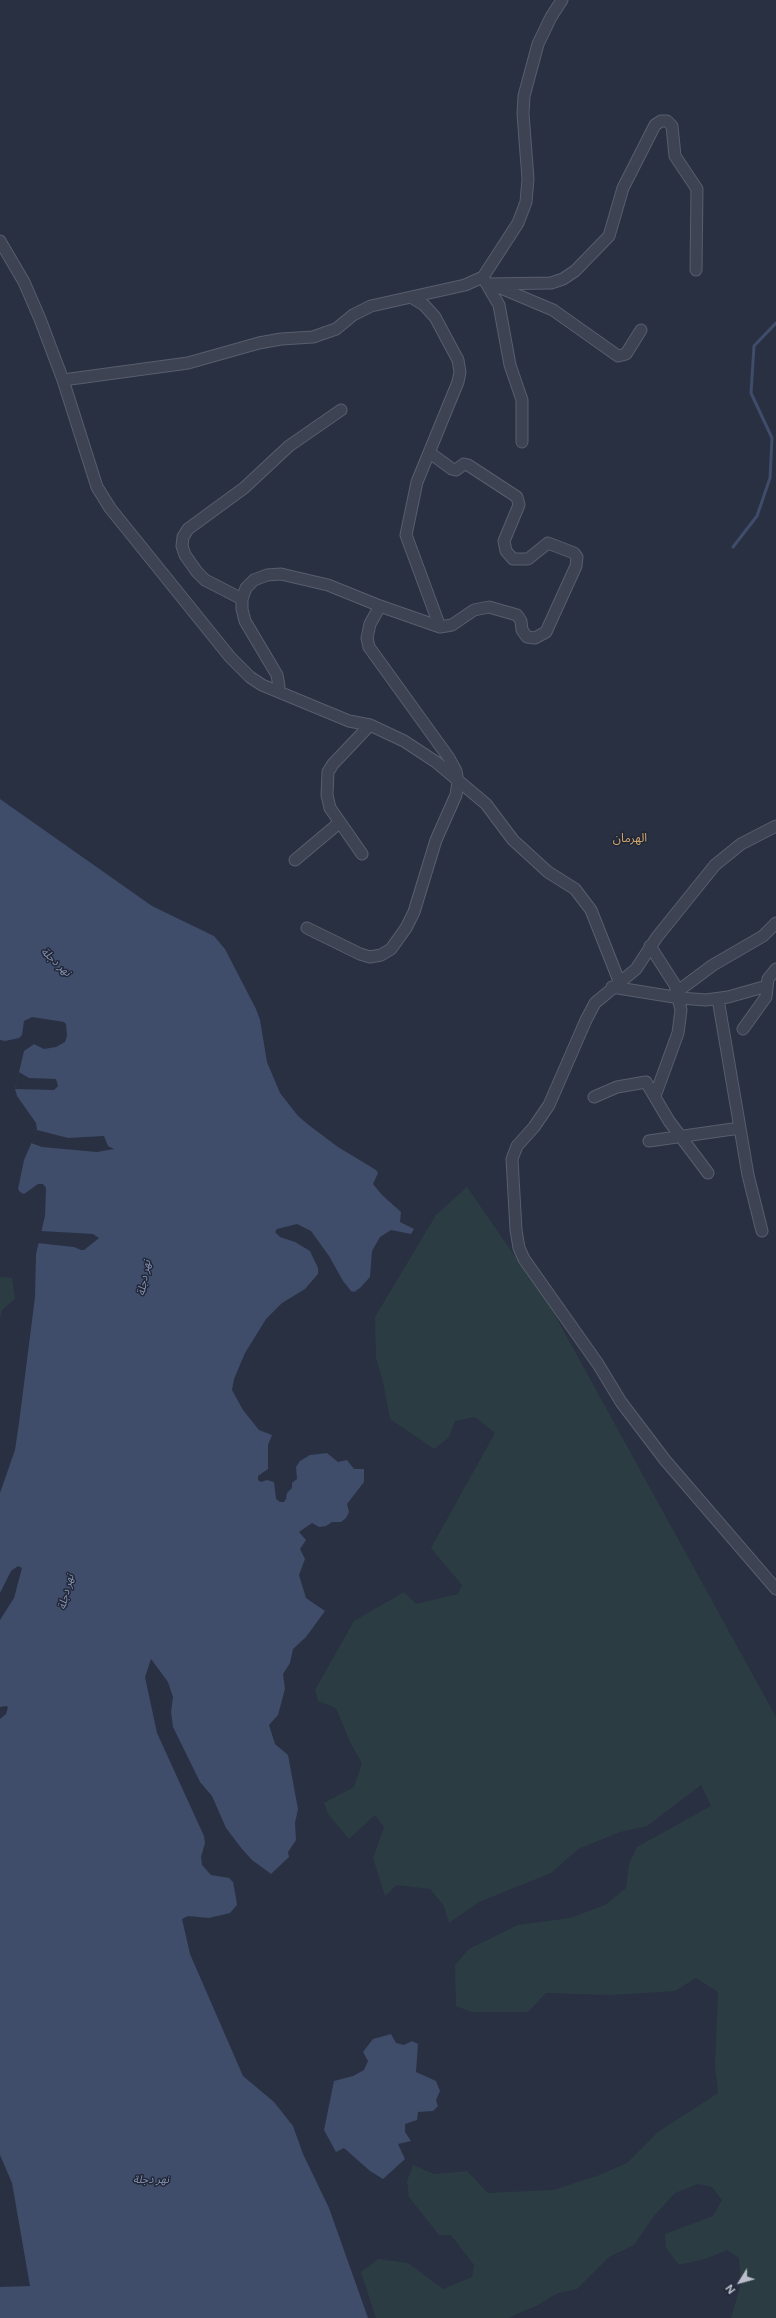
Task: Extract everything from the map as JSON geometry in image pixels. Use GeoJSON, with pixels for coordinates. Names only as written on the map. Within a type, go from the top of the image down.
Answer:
{"type":"FeatureCollection","features":[{"type":"Feature","properties":{"kind":"street"},"geometry":{"type":"LineString","coordinates":[[487,282],[518,223],[526,202],[528,179],[523,114],[524,96],[538,44],[551,17],[562,0]]}},
{"type":"Feature","properties":{"kind":"street"},"geometry":{"type":"LineString","coordinates":[[63,380],[188,363],[259,343],[281,339],[313,337],[336,329],[353,315],[371,306],[465,284],[487,282],[551,283],[563,279],[575,271],[610,236],[622,192],[655,125],[660,121],[667,121],[672,126],[675,156],[697,189],[696,270]]}},
{"type":"Feature","properties":{"kind":"street"},"geometry":{"type":"LineString","coordinates":[[0,241],[24,282],[63,380],[97,487],[110,508],[239,667],[256,681],[274,690],[349,721],[370,725],[421,750],[486,804],[513,840],[548,872],[575,889],[591,910],[616,984]]}},
{"type":"Feature","properties":{"kind":"street"},"geometry":{"type":"LineString","coordinates":[[487,282],[553,310],[618,356],[626,354],[641,330]]}},
{"type":"Feature","properties":{"kind":"street"},"geometry":{"type":"LineString","coordinates":[[487,282],[499,305],[510,365],[523,404],[522,442]]}},
{"type":"Feature","properties":{"kind":"street"},"geometry":{"type":"LineString","coordinates":[[411,297],[424,305],[435,317],[460,366],[458,382],[413,495],[406,535],[440,626]]}},
{"type":"Feature","properties":{"kind":"street"},"geometry":{"type":"LineString","coordinates":[[242,599],[205,580],[197,572],[185,555],[182,546],[183,537],[188,529],[244,488],[290,446],[341,410]]}},
{"type":"Feature","properties":{"kind":"street"},"geometry":{"type":"LineString","coordinates":[[274,690],[279,686],[279,681],[245,621],[242,599],[246,588],[254,580],[267,575],[281,574],[328,585],[380,606],[440,626],[452,625],[474,610],[489,607],[517,615],[520,619],[524,634],[531,638],[539,638],[546,632],[577,562],[574,553],[553,543],[545,545],[528,559],[513,559],[506,551],[504,541],[519,505],[517,497],[468,465],[464,464],[456,470],[452,469],[430,453]]}},
{"type":"Feature","properties":{"kind":"street"},"geometry":{"type":"LineString","coordinates":[[307,928],[360,954],[370,956],[381,955],[391,949],[406,928],[414,912],[436,840],[456,795],[458,782],[456,771],[446,753],[372,653],[367,638],[370,624],[380,606]]}},
{"type":"Feature","properties":{"kind":"street"},"geometry":{"type":"LineString","coordinates":[[362,854],[330,808],[327,795],[328,772],[333,764],[370,725]]}},
{"type":"Feature","properties":{"kind":"street"},"geometry":{"type":"LineString","coordinates":[[295,860],[340,823]]}},
{"type":"Feature","properties":{"kind":"street"},"geometry":{"type":"LineString","coordinates":[[776,826],[741,844],[715,865],[650,946],[636,969],[601,996],[590,1011],[549,1105],[513,1152],[512,1163],[518,1248],[532,1272],[598,1364],[621,1402],[656,1448],[776,1589]]}},
{"type":"Feature","properties":{"kind":"street"},"geometry":{"type":"LineString","coordinates":[[679,995],[723,959],[763,936],[776,923]]}},
{"type":"Feature","properties":{"kind":"street"},"geometry":{"type":"LineString","coordinates":[[650,946],[679,995],[681,1010],[678,1033],[655,1096]]}},
{"type":"Feature","properties":{"kind":"street"},"geometry":{"type":"LineString","coordinates":[[742,1028],[766,997],[769,976],[776,969]]}},
{"type":"Feature","properties":{"kind":"street"},"geometry":{"type":"LineString","coordinates":[[616,984],[679,995],[718,999],[767,986]]}},
{"type":"Feature","properties":{"kind":"street"},"geometry":{"type":"LineString","coordinates":[[718,999],[748,1175],[762,1231]]}},
{"type":"Feature","properties":{"kind":"street"},"geometry":{"type":"LineString","coordinates":[[594,1097],[609,1089],[643,1082],[648,1084],[680,1137],[708,1173]]}},
{"type":"Feature","properties":{"kind":"street"},"geometry":{"type":"LineString","coordinates":[[649,1141],[740,1128]]}},
{"type":"Feature","properties":{"kind":"shaded area"},"geometry":{"type":"Polygon","coordinates":[[[467,1187],[552,1310],[776,1717],[776,2318],[731,2318],[741,2284],[739,2258],[727,2250],[708,2258],[679,2265],[666,2248],[665,2234],[713,2216],[722,2200],[712,2187],[698,2184],[675,2193],[654,2216],[634,2245],[609,2257],[577,2289],[558,2293],[536,2306],[508,2318],[376,2318],[361,2272],[378,2259],[408,2263],[443,2289],[472,2277],[474,2265],[451,2235],[439,2235],[409,2197],[407,2181],[413,2165],[434,2174],[467,2171],[488,2193],[553,2190],[597,2176],[627,2163],[658,2132],[718,2093],[715,2065],[718,1992],[696,1978],[675,1991],[611,1995],[546,1993],[528,2012],[472,2012],[456,2006],[455,1965],[469,1949],[518,1925],[570,1918],[605,1905],[626,1888],[629,1864],[637,1847],[711,1806],[701,1785],[647,1826],[620,1832],[578,1849],[551,1873],[479,1902],[449,1923],[444,1906],[430,1889],[397,1885],[385,1896],[373,1858],[384,1827],[375,1815],[349,1839],[328,1814],[324,1803],[354,1787],[362,1763],[350,1742],[336,1708],[318,1701],[315,1690],[354,1621],[404,1592],[416,1604],[458,1594],[462,1585],[431,1548],[495,1433],[475,1417],[455,1421],[449,1437],[434,1449],[390,1419],[383,1382],[376,1358],[375,1317],[436,1215],[467,1187]]]}},
{"type":"Feature","properties":{"kind":"shaded area"},"geometry":{"type":"Polygon","coordinates":[[[0,1277],[12,1278],[15,1299],[2,1310],[0,1319],[0,1277]]]}},
{"type":"Feature","properties":{"kind":"water","name":"نهر دجلة"},"geometry":{"type":"Polygon","coordinates":[[[0,799],[152,906],[214,936],[225,949],[256,1009],[260,1020],[267,1062],[280,1093],[298,1116],[310,1126],[338,1147],[376,1170],[378,1173],[373,1184],[382,1195],[401,1212],[400,1222],[414,1229],[411,1234],[391,1230],[380,1237],[372,1251],[370,1277],[354,1292],[351,1291],[343,1281],[329,1256],[311,1231],[297,1224],[277,1229],[275,1232],[280,1237],[295,1242],[310,1251],[318,1268],[318,1274],[305,1289],[282,1303],[266,1319],[245,1353],[234,1379],[232,1390],[243,1410],[259,1430],[272,1435],[268,1445],[268,1469],[258,1476],[258,1480],[261,1482],[267,1480],[274,1482],[276,1499],[280,1502],[284,1502],[287,1493],[292,1488],[292,1483],[297,1479],[296,1467],[300,1461],[310,1455],[327,1453],[338,1462],[347,1460],[354,1469],[364,1469],[364,1482],[347,1504],[349,1512],[346,1518],[341,1522],[332,1522],[326,1526],[319,1527],[312,1523],[299,1532],[306,1540],[300,1549],[305,1559],[299,1575],[306,1598],[325,1611],[306,1637],[293,1649],[290,1663],[283,1674],[285,1689],[278,1715],[269,1725],[275,1744],[288,1755],[298,1809],[295,1823],[296,1840],[288,1852],[289,1857],[271,1874],[252,1860],[242,1849],[226,1828],[212,1796],[200,1782],[173,1727],[171,1712],[173,1697],[168,1682],[151,1659],[145,1677],[157,1733],[204,1836],[205,1843],[201,1857],[202,1865],[211,1875],[229,1878],[233,1882],[236,1898],[237,1905],[230,1913],[209,1918],[188,1916],[182,1919],[190,1954],[243,2076],[274,2102],[293,2126],[303,2154],[329,2208],[368,2318],[0,2318],[0,2287],[30,2286],[12,2183],[0,2155],[0,1719],[6,1714],[8,1707],[0,1707],[0,1620],[14,1598],[22,1568],[18,1566],[11,1571],[0,1593],[0,1493],[15,1450],[35,1297],[36,1254],[45,1216],[46,1188],[43,1184],[38,1184],[24,1194],[18,1189],[24,1160],[37,1130],[36,1123],[17,1096],[15,1089],[24,1051],[34,1044],[44,1049],[56,1047],[65,1042],[67,1036],[66,1024],[64,1022],[32,1017],[24,1021],[22,1035],[19,1038],[5,1041],[0,1040],[0,799]]]}},
{"type":"Feature","properties":{"kind":"water"},"geometry":{"type":"Polygon","coordinates":[[[391,2034],[396,2043],[404,2045],[412,2041],[418,2044],[416,2072],[436,2081],[440,2091],[436,2100],[438,2106],[433,2111],[418,2112],[417,2120],[405,2124],[405,2132],[411,2141],[398,2144],[405,2159],[383,2179],[370,2171],[344,2148],[336,2152],[324,2130],[334,2081],[353,2076],[364,2070],[368,2061],[363,2052],[373,2039],[391,2034]]]}},
{"type":"Feature","properties":{"kind":"pier"},"geometry":{"type":"Polygon","coordinates":[[[19,1072],[29,1078],[56,1079],[58,1086],[54,1090],[15,1089],[19,1072]]]}},
{"type":"Feature","properties":{"kind":"pier"},"geometry":{"type":"Polygon","coordinates":[[[37,1130],[68,1138],[104,1136],[108,1146],[114,1149],[97,1152],[42,1147],[31,1143],[37,1130]]]}},
{"type":"Feature","properties":{"kind":"pier"},"geometry":{"type":"Polygon","coordinates":[[[41,1231],[93,1234],[99,1238],[84,1250],[81,1250],[74,1247],[37,1243],[41,1231]]]}},
{"type":"Feature","properties":{"kind":"waterway"},"geometry":{"type":"LineString","coordinates":[[733,547],[757,516],[770,478],[772,438],[751,393],[754,346],[776,323]]}},
{"type":"Feature","properties":{"kind":"district","name":"الهرمان"},"geometry":{"type":"Point","coordinates":[630,838]}}]}
